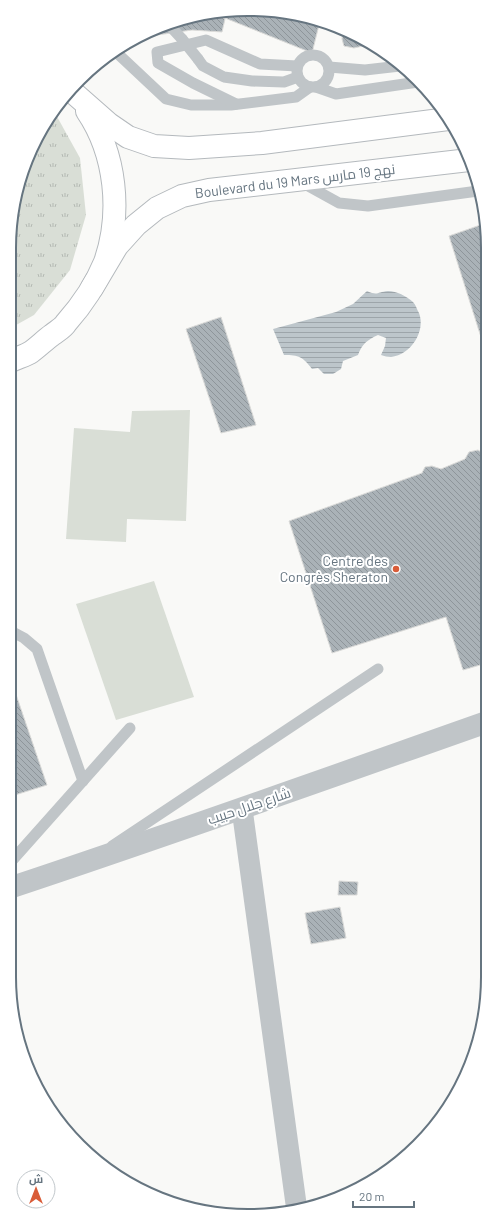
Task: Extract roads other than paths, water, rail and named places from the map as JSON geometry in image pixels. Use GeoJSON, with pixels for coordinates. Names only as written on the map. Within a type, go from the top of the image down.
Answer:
{"type":"FeatureCollection","features":[{"type":"Feature","properties":{"kind":"main road"},"geometry":{"type":"LineString","coordinates":[[75,94],[109,124],[128,137],[154,146],[189,148],[262,143],[442,120]]}},
{"type":"Feature","properties":{"kind":"main road"},"geometry":{"type":"LineString","coordinates":[[16,364],[66,324],[92,288],[105,262],[112,233],[115,204],[112,175],[105,146],[93,119],[75,94]]}},
{"type":"Feature","properties":{"kind":"main road","name":"Boulevard du 19 Mars نهج 19 مارس"},"geometry":{"type":"LineString","coordinates":[[92,288],[118,246],[136,225],[158,208],[182,196],[209,190],[295,179],[463,161]]}},
{"type":"Feature","properties":{"kind":"main road"},"geometry":{"type":"LineString","coordinates":[[16,359],[30,352]]}},
{"type":"Feature","properties":{"kind":"street","name":"شارع جلال حبيب"},"geometry":{"type":"LineString","coordinates":[[16,886],[87,863],[481,724]]}},
{"type":"Feature","properties":{"kind":"street"},"geometry":{"type":"LineString","coordinates":[[242,809],[296,1204]]}},
{"type":"Feature","properties":{"kind":"lane"},"geometry":{"type":"LineString","coordinates":[[120,55],[166,99],[191,105],[236,104],[296,97],[325,82],[329,72],[329,67],[324,58],[314,54],[300,60],[297,71],[284,82],[252,81],[224,77],[203,66],[172,29]]}},
{"type":"Feature","properties":{"kind":"lane"},"geometry":{"type":"LineString","coordinates":[[236,104],[193,83],[158,63],[157,52],[206,40],[260,64],[297,71]]}},
{"type":"Feature","properties":{"kind":"lane"},"geometry":{"type":"LineString","coordinates":[[329,67],[365,70],[393,67]]}},
{"type":"Feature","properties":{"kind":"lane"},"geometry":{"type":"LineString","coordinates":[[297,71],[301,82],[336,94],[412,83]]}},
{"type":"Feature","properties":{"kind":"lane"},"geometry":{"type":"LineString","coordinates":[[295,179],[339,203],[368,206],[474,192]]}},
{"type":"Feature","properties":{"kind":"lane"},"geometry":{"type":"LineString","coordinates":[[16,634],[24,638],[37,649],[83,782]]}},
{"type":"Feature","properties":{"kind":"lane"},"geometry":{"type":"LineString","coordinates":[[87,863],[378,669]]}},
{"type":"Feature","properties":{"kind":"lane"},"geometry":{"type":"LineString","coordinates":[[16,856],[130,728]]}},
{"type":"Feature","properties":{"kind":"place","name":"Centre des Congrès Sheraton"},"geometry":{"type":"Point","coordinates":[396,569]}}]}
